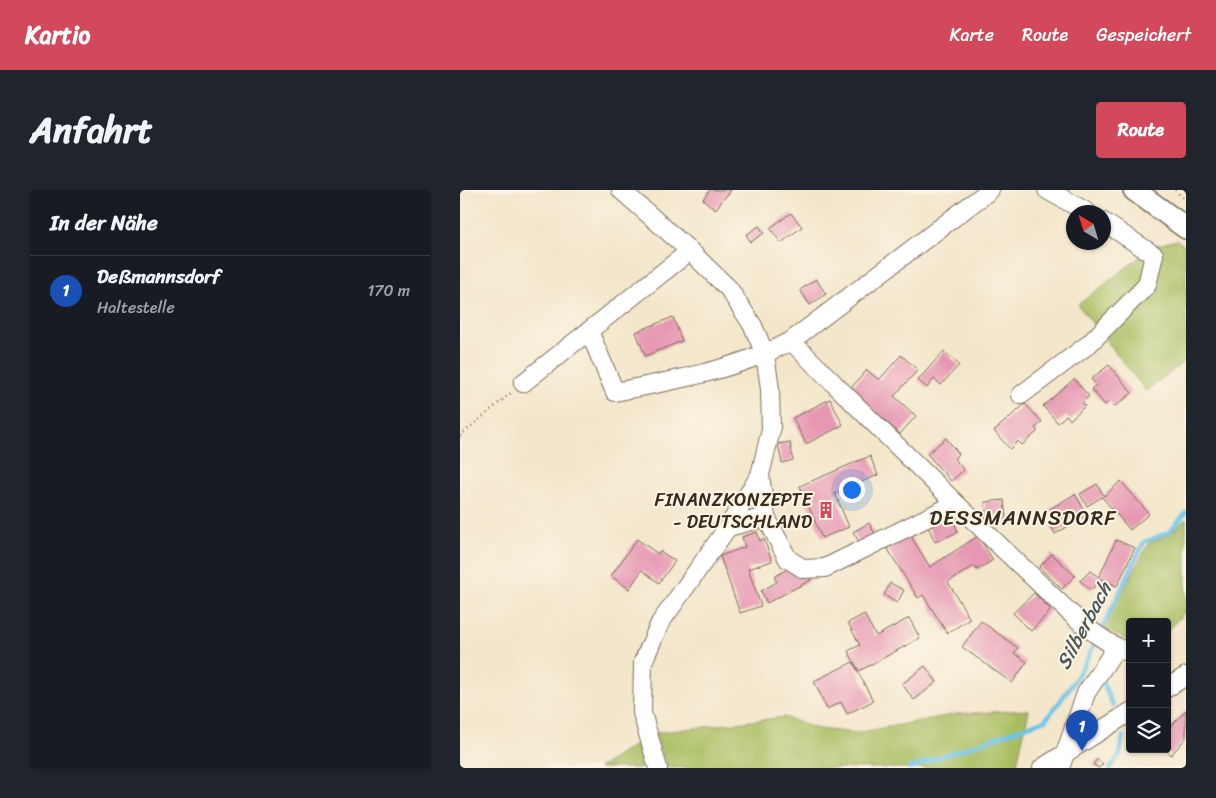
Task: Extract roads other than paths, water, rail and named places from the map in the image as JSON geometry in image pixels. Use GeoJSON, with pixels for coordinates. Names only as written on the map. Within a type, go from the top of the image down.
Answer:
{"type":"FeatureCollection","features":[{"type":"Feature","properties":{"kind":"main road"},"geometry":{"type":"LineString","coordinates":[[1134,190],[1186,228]]}},
{"type":"Feature","properties":{"kind":"street"},"geometry":{"type":"LineString","coordinates":[[621,190],[690,251],[729,289],[753,326],[765,354],[770,389],[772,430],[760,475],[728,527],[660,623],[643,662],[642,712],[658,768]]}},
{"type":"Feature","properties":{"kind":"street"},"geometry":{"type":"LineString","coordinates":[[589,331],[615,392],[694,376],[765,354],[791,341],[990,190]]}},
{"type":"Feature","properties":{"kind":"street"},"geometry":{"type":"LineString","coordinates":[[1047,190],[1074,205]]}},
{"type":"Feature","properties":{"kind":"street"},"geometry":{"type":"LineString","coordinates":[[1021,395],[1089,344],[1147,285],[1154,255],[1111,227]]}},
{"type":"Feature","properties":{"kind":"street"},"geometry":{"type":"LineString","coordinates":[[523,384],[690,251]]}},
{"type":"Feature","properties":{"kind":"street"},"geometry":{"type":"LineString","coordinates":[[791,341],[955,504],[1090,630],[1117,647],[1086,693],[1062,761]]}},
{"type":"Feature","properties":{"kind":"street"},"geometry":{"type":"LineString","coordinates":[[760,475],[766,517],[788,559],[804,569],[825,568],[955,504]]}},
{"type":"Feature","properties":{"kind":"street"},"geometry":{"type":"LineString","coordinates":[[728,527],[766,517]]}},
{"type":"Feature","properties":{"kind":"street"},"geometry":{"type":"LineString","coordinates":[[1171,670],[1186,676]]}},
{"type":"Feature","properties":{"kind":"street"},"geometry":{"type":"LineString","coordinates":[[1171,685],[1186,676]]}},
{"type":"Feature","properties":{"kind":"street"},"geometry":{"type":"LineString","coordinates":[[1042,768],[1062,761],[1126,715]]}},
{"type":"Feature","properties":{"kind":"waterway","name":"Silberbach"},"geometry":{"type":"LineString","coordinates":[[1100,633],[1144,542],[1169,532],[1186,513]]}},
{"type":"Feature","properties":{"kind":"waterway","name":"Silberbach"},"geometry":{"type":"LineString","coordinates":[[910,768],[1045,720],[1074,682],[1097,640]]}},
{"type":"Feature","properties":{"kind":"waterway"},"geometry":{"type":"LineString","coordinates":[[1103,683],[1113,706]]}},
{"type":"Feature","properties":{"kind":"waterway"},"geometry":{"type":"LineString","coordinates":[[1110,768],[1120,754],[1123,736]]}},
{"type":"Feature","properties":{"kind":"place","name":"FINANZKONZEPTE - DEUTSCHLAND"},"geometry":{"type":"Point","coordinates":[826,510]}},
{"type":"Feature","properties":{"kind":"place","name":"Deßmannsdorf"},"geometry":{"type":"Point","coordinates":[1082,751]}},
{"type":"Feature","properties":{"kind":"district","name":"DESSMANNSDORF"},"geometry":{"type":"Point","coordinates":[1023,518]}}]}
